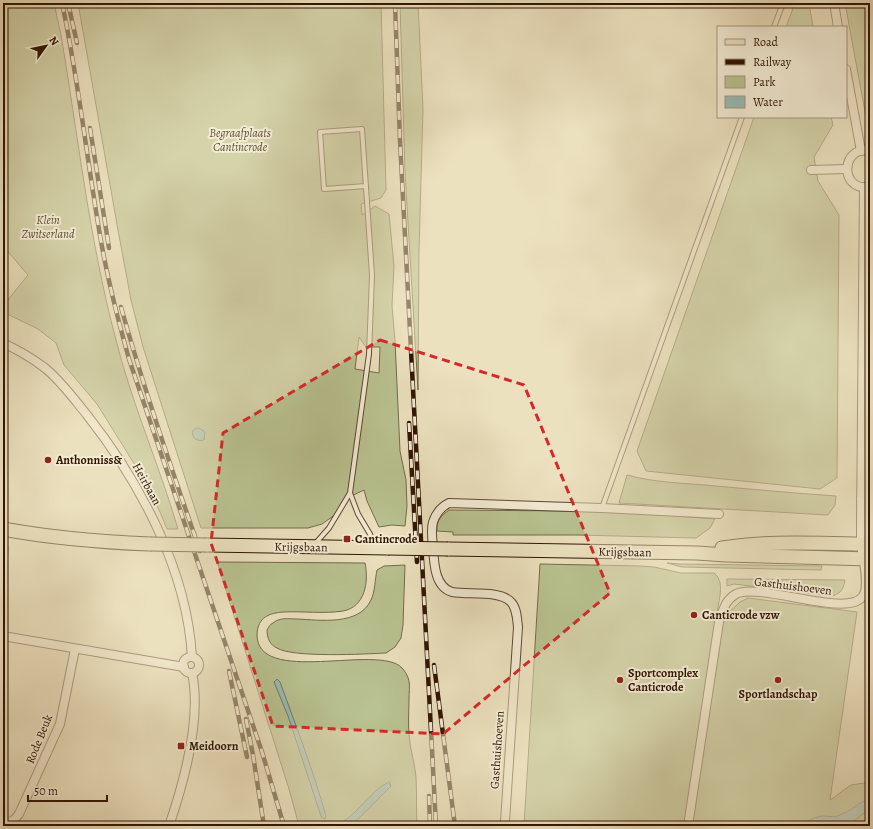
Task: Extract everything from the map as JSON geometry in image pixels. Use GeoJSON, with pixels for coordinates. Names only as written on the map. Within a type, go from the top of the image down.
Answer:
{"type":"FeatureCollection","features":[{"type":"Feature","properties":{"kind":"main road","name":"Krijgsbaan"},"geometry":{"type":"LineString","coordinates":[[3,530],[38,536],[85,541],[150,544],[697,552],[726,555],[867,558]]}},
{"type":"Feature","properties":{"kind":"main road","name":"Krijgsbaan"},"geometry":{"type":"LineString","coordinates":[[697,552],[731,547],[782,544],[866,544]]}},
{"type":"Feature","properties":{"kind":"street"},"geometry":{"type":"LineString","coordinates":[[834,3],[838,26]]}},
{"type":"Feature","properties":{"kind":"street"},"geometry":{"type":"LineString","coordinates":[[847,74],[861,151]]}},
{"type":"Feature","properties":{"kind":"street"},"geometry":{"type":"LineString","coordinates":[[867,187],[859,186],[850,180],[847,169],[851,157],[855,153],[870,151]]}},
{"type":"Feature","properties":{"kind":"street"},"geometry":{"type":"LineString","coordinates":[[811,170],[847,169]]}},
{"type":"Feature","properties":{"kind":"street","name":"Gasthuishoeven"},"geometry":{"type":"LineString","coordinates":[[688,826],[719,622],[727,602],[738,593],[756,592],[840,604],[854,604],[863,596],[865,589],[867,558],[861,499],[867,187]]}},
{"type":"Feature","properties":{"kind":"street","name":"Heirbaan"},"geometry":{"type":"LineString","coordinates":[[3,343],[20,351],[45,368],[60,383],[94,424],[129,475],[145,502],[171,563],[190,633],[192,657]]}},
{"type":"Feature","properties":{"kind":"street"},"geometry":{"type":"LineString","coordinates":[[861,499],[870,511]]}},
{"type":"Feature","properties":{"kind":"street","name":"Gasthuishoeven"},"geometry":{"type":"LineString","coordinates":[[506,826],[504,821],[518,627],[515,608],[511,601],[503,597],[447,591],[440,582],[434,567],[432,528],[434,520],[439,510],[449,503],[602,508]]}},
{"type":"Feature","properties":{"kind":"street"},"geometry":{"type":"LineString","coordinates":[[602,508],[719,514]]}},
{"type":"Feature","properties":{"kind":"street"},"geometry":{"type":"LineString","coordinates":[[3,636],[184,667],[187,671],[192,673]]}},
{"type":"Feature","properties":{"kind":"street","name":"Rode Beuk"},"geometry":{"type":"LineString","coordinates":[[3,825],[14,820],[19,814],[60,724],[75,649]]}},
{"type":"Feature","properties":{"kind":"street"},"geometry":{"type":"LineString","coordinates":[[184,667],[184,662],[187,658],[196,658],[199,662],[199,667],[192,673]]}},
{"type":"Feature","properties":{"kind":"street"},"geometry":{"type":"LineString","coordinates":[[168,826],[182,784],[189,754],[195,696],[195,686],[192,673]]}},
{"type":"Feature","properties":{"kind":"lane"},"geometry":{"type":"LineString","coordinates":[[774,26],[783,3]]}},
{"type":"Feature","properties":{"kind":"lane"},"geometry":{"type":"LineString","coordinates":[[602,508],[742,118]]}},
{"type":"Feature","properties":{"kind":"lane"},"geometry":{"type":"LineString","coordinates":[[312,547],[332,523],[350,493],[369,354],[372,274],[366,186],[362,129],[320,132],[324,189],[366,186]]}},
{"type":"Feature","properties":{"kind":"lane"},"geometry":{"type":"LineString","coordinates":[[350,493],[358,514],[370,534],[382,548]]}},
{"type":"Feature","properties":{"kind":"highlighted area"},"geometry":{"type":"Polygon","coordinates":[[[380,340],[524,385],[610,593],[443,734],[273,726],[211,543],[223,433],[380,340]]]}},
{"type":"Feature","properties":{"kind":"green space","name":"Klein Zwitserland"},"geometry":{"type":"Polygon","coordinates":[[[3,3],[54,3],[61,35],[91,224],[106,299],[129,385],[178,529],[167,529],[143,478],[97,404],[64,365],[56,343],[38,329],[3,312],[3,306],[28,275],[3,246],[3,3]]]}},
{"type":"Feature","properties":{"kind":"green space","name":"Begraafplaats Cantincrode"},"geometry":{"type":"Polygon","coordinates":[[[78,3],[381,3],[386,190],[381,198],[361,204],[362,215],[375,206],[389,214],[394,266],[392,306],[400,451],[406,480],[407,506],[405,526],[392,525],[379,527],[367,501],[364,490],[345,499],[336,514],[322,524],[308,528],[201,528],[143,347],[131,300],[78,3]],[[359,337],[355,369],[379,373],[380,347],[366,347],[359,337]]]}},
{"type":"Feature","properties":{"kind":"green space"},"geometry":{"type":"Polygon","coordinates":[[[400,3],[418,3],[423,109],[419,250],[418,390],[405,172],[400,3]]]}},
{"type":"Feature","properties":{"kind":"green space"},"geometry":{"type":"Polygon","coordinates":[[[795,3],[809,3],[813,26],[786,26],[795,3]]]}},
{"type":"Feature","properties":{"kind":"green space"},"geometry":{"type":"Polygon","coordinates":[[[845,3],[870,3],[870,131],[868,128],[845,3]]]}},
{"type":"Feature","properties":{"kind":"green space"},"geometry":{"type":"Polygon","coordinates":[[[754,118],[831,118],[833,125],[814,157],[818,181],[839,215],[837,478],[820,489],[646,471],[637,451],[754,118]]]}},
{"type":"Feature","properties":{"kind":"green space"},"geometry":{"type":"Polygon","coordinates":[[[627,475],[666,482],[836,496],[835,505],[828,515],[619,503],[627,475]]]}},
{"type":"Feature","properties":{"kind":"green space"},"geometry":{"type":"Polygon","coordinates":[[[449,510],[642,513],[715,519],[710,528],[696,538],[578,535],[453,535],[453,532],[437,531],[437,524],[449,510]]]}},
{"type":"Feature","properties":{"kind":"green space"},"geometry":{"type":"Polygon","coordinates":[[[3,545],[8,546],[7,572],[3,572],[3,545]]]}},
{"type":"Feature","properties":{"kind":"green space"},"geometry":{"type":"Polygon","coordinates":[[[217,562],[365,563],[366,585],[364,593],[361,599],[350,609],[336,612],[274,613],[262,620],[257,634],[262,650],[276,658],[320,662],[370,660],[389,662],[403,669],[409,679],[409,730],[410,746],[416,777],[417,826],[299,826],[289,789],[217,562]]]}},
{"type":"Feature","properties":{"kind":"green space"},"geometry":{"type":"Polygon","coordinates":[[[667,563],[822,566],[821,570],[682,567],[667,563]]]}},
{"type":"Feature","properties":{"kind":"green space"},"geometry":{"type":"Polygon","coordinates":[[[540,564],[640,566],[654,567],[681,573],[714,573],[720,582],[720,598],[717,614],[725,616],[740,602],[748,598],[857,612],[830,800],[851,785],[870,782],[870,826],[524,826],[540,564]]]}},
{"type":"Feature","properties":{"kind":"green space"},"geometry":{"type":"Polygon","coordinates":[[[405,565],[403,625],[401,638],[395,647],[386,653],[330,655],[298,653],[277,648],[269,641],[267,630],[271,624],[282,619],[338,620],[358,614],[371,600],[377,570],[384,566],[405,565]]]}},
{"type":"Feature","properties":{"kind":"green space"},"geometry":{"type":"Polygon","coordinates":[[[727,579],[845,580],[842,590],[838,594],[832,596],[734,584],[727,586],[727,579]]]}},
{"type":"Feature","properties":{"kind":"water"},"geometry":{"type":"Polygon","coordinates":[[[197,428],[205,432],[204,440],[195,439],[193,430],[197,428]]]}},
{"type":"Feature","properties":{"kind":"water"},"geometry":{"type":"Polygon","coordinates":[[[277,679],[280,682],[310,765],[326,816],[325,819],[322,818],[320,813],[288,716],[274,682],[277,679]]]}},
{"type":"Feature","properties":{"kind":"water"},"geometry":{"type":"Polygon","coordinates":[[[389,782],[391,786],[352,824],[348,826],[335,826],[343,822],[375,791],[389,782]]]}},
{"type":"Feature","properties":{"kind":"water"},"geometry":{"type":"Polygon","coordinates":[[[870,799],[870,810],[855,821],[844,826],[799,826],[822,816],[838,816],[870,799]]]}},
{"type":"Feature","properties":{"kind":"railway"},"geometry":{"type":"LineString","coordinates":[[62,3],[73,62],[101,241],[121,330],[129,359],[262,752],[284,826]]}},
{"type":"Feature","properties":{"kind":"railway"},"geometry":{"type":"LineString","coordinates":[[68,3],[77,43]]}},
{"type":"Feature","properties":{"kind":"railway"},"geometry":{"type":"LineString","coordinates":[[395,3],[400,141],[436,826]]}},
{"type":"Feature","properties":{"kind":"railway"},"geometry":{"type":"LineString","coordinates":[[90,128],[109,248]]}},
{"type":"Feature","properties":{"kind":"railway"},"geometry":{"type":"LineString","coordinates":[[121,307],[149,399],[200,551]]}},
{"type":"Feature","properties":{"kind":"railway"},"geometry":{"type":"LineString","coordinates":[[409,423],[417,562]]}},
{"type":"Feature","properties":{"kind":"railway"},"geometry":{"type":"LineString","coordinates":[[434,665],[455,826]]}},
{"type":"Feature","properties":{"kind":"railway"},"geometry":{"type":"LineString","coordinates":[[229,671],[247,757]]}},
{"type":"Feature","properties":{"kind":"railway"},"geometry":{"type":"LineString","coordinates":[[246,719],[264,826]]}},
{"type":"Feature","properties":{"kind":"railway"},"geometry":{"type":"LineString","coordinates":[[429,796],[430,826]]}},
{"type":"Feature","properties":{"kind":"place","name":"Anthonniss&"},"geometry":{"type":"Point","coordinates":[48,460]}},
{"type":"Feature","properties":{"kind":"place","name":"Cantincrode"},"geometry":{"type":"Point","coordinates":[347,539]}},
{"type":"Feature","properties":{"kind":"place","name":"Canticrode vzw"},"geometry":{"type":"Point","coordinates":[694,615]}},
{"type":"Feature","properties":{"kind":"place","name":"Sportcomplex Canticrode"},"geometry":{"type":"Point","coordinates":[620,680]}},
{"type":"Feature","properties":{"kind":"place","name":"Sportlandschap"},"geometry":{"type":"Point","coordinates":[778,680]}},
{"type":"Feature","properties":{"kind":"place","name":"Meidoorn"},"geometry":{"type":"Point","coordinates":[181,746]}}]}
